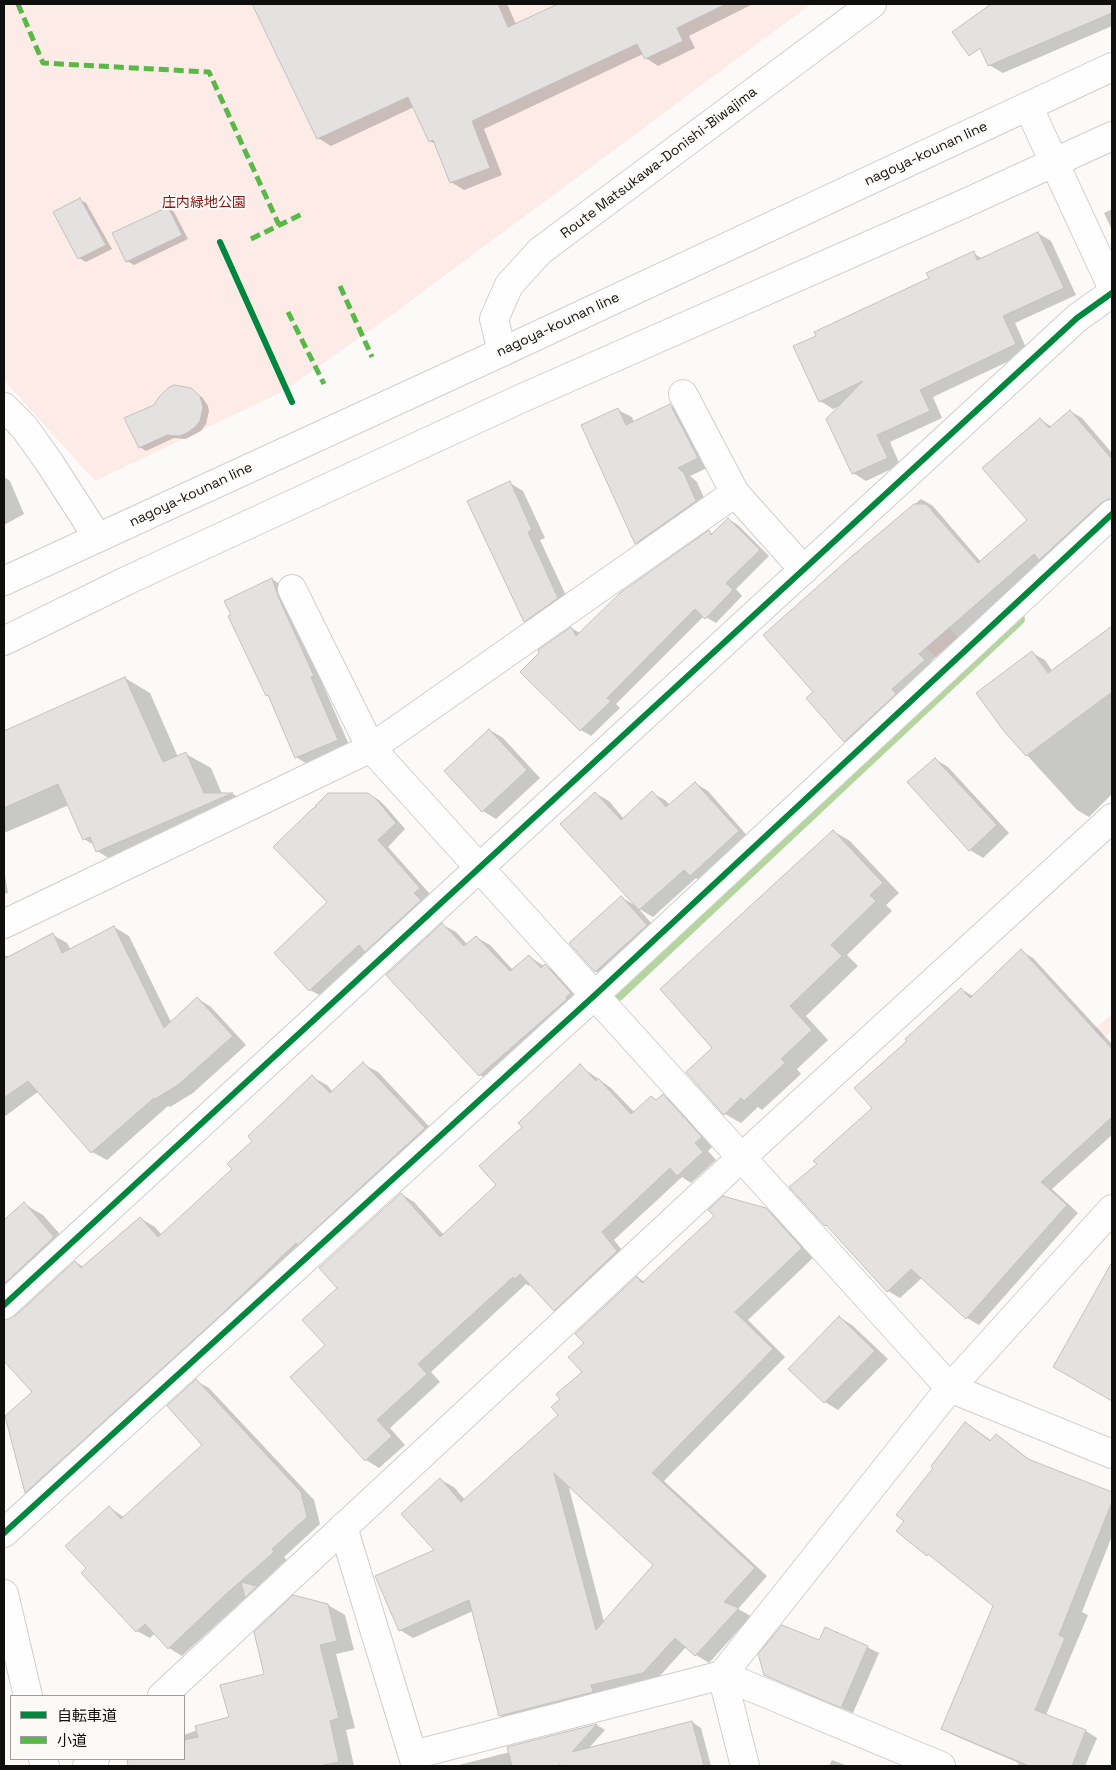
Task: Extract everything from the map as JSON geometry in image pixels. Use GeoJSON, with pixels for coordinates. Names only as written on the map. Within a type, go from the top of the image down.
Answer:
{"type":"FeatureCollection","features":[{"type":"Feature","properties":{"kind":"street","name":"Route Matsukawa-Donishi-Biwajima"},"geometry":{"type":"LineString","coordinates":[[502,352],[494,318],[509,285],[540,251],[872,4]]}},
{"type":"Feature","properties":{"kind":"street","name":"nagoya-kounan line"},"geometry":{"type":"LineString","coordinates":[[4,581],[1112,68]]}},
{"type":"Feature","properties":{"kind":"street"},"geometry":{"type":"LineString","coordinates":[[1028,106],[1112,287]]}},
{"type":"Feature","properties":{"kind":"street"},"geometry":{"type":"LineString","coordinates":[[4,640],[135,577],[520,399],[1112,136]]}},
{"type":"Feature","properties":{"kind":"street"},"geometry":{"type":"LineString","coordinates":[[4,1305],[1077,318],[1112,293]]}},
{"type":"Feature","properties":{"kind":"street"},"geometry":{"type":"LineString","coordinates":[[683,394],[735,493],[804,570]]}},
{"type":"Feature","properties":{"kind":"street"},"geometry":{"type":"LineString","coordinates":[[4,407],[24,427],[98,538]]}},
{"type":"Feature","properties":{"kind":"street"},"geometry":{"type":"LineString","coordinates":[[4,924],[372,748],[735,493]]}},
{"type":"Feature","properties":{"kind":"street"},"geometry":{"type":"LineString","coordinates":[[4,1533],[595,995],[1112,514]]}},
{"type":"Feature","properties":{"kind":"street"},"geometry":{"type":"LineString","coordinates":[[292,589],[372,748],[950,1388],[1112,1454]]}},
{"type":"Feature","properties":{"kind":"street"},"geometry":{"type":"LineString","coordinates":[[163,1695],[741,1158],[1112,818]]}},
{"type":"Feature","properties":{"kind":"street"},"geometry":{"type":"LineString","coordinates":[[343,1527],[414,1761],[722,1675],[950,1388],[1112,1209]]}},
{"type":"Feature","properties":{"kind":"street"},"geometry":{"type":"LineString","coordinates":[[4,1594],[28,1695]]}},
{"type":"Feature","properties":{"kind":"street"},"geometry":{"type":"LineString","coordinates":[[722,1675],[745,1766]]}},
{"type":"Feature","properties":{"kind":"street"},"geometry":{"type":"LineString","coordinates":[[722,1675],[941,1766]]}},
{"type":"Feature","properties":{"kind":"green space","name":"庄内緑地公園"},"geometry":{"type":"Polygon","coordinates":[[[4,4],[811,4],[389,317],[282,392],[95,481],[4,380],[4,4]]]}},
{"type":"Feature","properties":{"kind":"green space"},"geometry":{"type":"Polygon","coordinates":[[[937,611],[960,641],[939,660],[912,635],[937,611]]]}},
{"type":"Feature","properties":{"kind":"green space"},"geometry":{"type":"Polygon","coordinates":[[[1112,1014],[1112,1030],[1086,1052],[1076,1044],[1112,1014]]]}},
{"type":"Feature","properties":{"kind":"building"},"geometry":{"type":"Polygon","coordinates":[[[252,4],[498,4],[508,27],[558,4],[726,4],[677,28],[683,41],[645,59],[637,44],[472,121],[490,168],[450,183],[433,140],[429,142],[408,97],[317,139],[252,4]]]}},
{"type":"Feature","properties":{"kind":"building"},"geometry":{"type":"Polygon","coordinates":[[[991,4],[1112,4],[1112,13],[988,66],[980,48],[969,56],[952,32],[991,4]]]}},
{"type":"Feature","properties":{"kind":"building"},"geometry":{"type":"Polygon","coordinates":[[[80,198],[106,245],[78,259],[53,212],[80,198]]]}},
{"type":"Feature","properties":{"kind":"building"},"geometry":{"type":"Polygon","coordinates":[[[168,207],[182,235],[126,262],[112,233],[168,207]]]}},
{"type":"Feature","properties":{"kind":"building"},"geometry":{"type":"Polygon","coordinates":[[[1038,232],[1064,288],[1003,316],[1016,344],[920,390],[930,411],[877,435],[888,458],[852,474],[826,419],[863,381],[819,402],[793,346],[816,336],[814,332],[929,278],[926,273],[974,251],[977,260],[1038,232]]]}},
{"type":"Feature","properties":{"kind":"building"},"geometry":{"type":"Polygon","coordinates":[[[174,385],[191,388],[200,396],[203,407],[200,421],[185,434],[179,436],[167,435],[139,448],[124,418],[154,405],[168,388],[174,385]]]}},
{"type":"Feature","properties":{"kind":"building"},"geometry":{"type":"Polygon","coordinates":[[[670,404],[698,458],[678,468],[684,473],[696,501],[635,544],[581,425],[618,408],[626,425],[670,404]]]}},
{"type":"Feature","properties":{"kind":"building"},"geometry":{"type":"Polygon","coordinates":[[[1070,410],[1112,459],[1112,499],[1101,503],[1039,560],[1034,554],[919,654],[925,660],[892,689],[896,694],[844,742],[806,698],[813,692],[763,635],[914,504],[926,504],[978,563],[1027,520],[982,468],[1040,418],[1049,428],[1070,410]]]}},
{"type":"Feature","properties":{"kind":"building"},"geometry":{"type":"Polygon","coordinates":[[[510,481],[532,530],[528,532],[558,598],[524,622],[467,501],[510,481]]]}},
{"type":"Feature","properties":{"kind":"building"},"geometry":{"type":"Polygon","coordinates":[[[728,518],[760,550],[726,583],[733,590],[705,619],[695,609],[607,698],[611,701],[580,731],[520,672],[539,653],[538,650],[571,627],[576,636],[620,593],[709,530],[711,535],[728,518]]]}},
{"type":"Feature","properties":{"kind":"building"},"geometry":{"type":"Polygon","coordinates":[[[272,578],[278,596],[314,676],[311,677],[338,740],[295,758],[268,695],[266,696],[228,616],[231,615],[224,601],[272,578]]]}},
{"type":"Feature","properties":{"kind":"building"},"geometry":{"type":"Polygon","coordinates":[[[1112,626],[1112,692],[1026,756],[1003,730],[976,693],[1032,651],[1048,673],[1112,626]]]}},
{"type":"Feature","properties":{"kind":"building"},"geometry":{"type":"Polygon","coordinates":[[[125,677],[163,762],[186,752],[204,793],[233,793],[96,852],[90,837],[83,840],[58,784],[4,808],[4,731],[125,677]]]}},
{"type":"Feature","properties":{"kind":"building"},"geometry":{"type":"Polygon","coordinates":[[[489,729],[527,770],[482,812],[444,771],[489,729]]]}},
{"type":"Feature","properties":{"kind":"building"},"geometry":{"type":"Polygon","coordinates":[[[935,758],[997,825],[969,851],[907,782],[935,758]]]}},
{"type":"Feature","properties":{"kind":"building"},"geometry":{"type":"Polygon","coordinates":[[[695,782],[739,831],[690,876],[684,870],[639,910],[560,824],[595,792],[621,820],[652,791],[666,807],[695,782]]]}},
{"type":"Feature","properties":{"kind":"building"},"geometry":{"type":"Polygon","coordinates":[[[328,793],[368,793],[377,800],[396,823],[378,840],[420,888],[414,893],[421,900],[365,952],[359,945],[309,991],[274,953],[327,902],[273,847],[316,807],[328,793]]]}},
{"type":"Feature","properties":{"kind":"building"},"geometry":{"type":"Polygon","coordinates":[[[833,830],[883,883],[870,895],[876,901],[831,945],[842,956],[790,1006],[812,1030],[781,1059],[785,1063],[744,1101],[741,1098],[724,1115],[686,1072],[712,1048],[660,989],[833,830]]]}},
{"type":"Feature","properties":{"kind":"building"},"geometry":{"type":"Polygon","coordinates":[[[621,896],[647,925],[595,972],[569,943],[621,896]]]}},
{"type":"Feature","properties":{"kind":"building"},"geometry":{"type":"Polygon","coordinates":[[[442,923],[464,946],[476,936],[510,971],[529,955],[541,968],[545,964],[571,993],[566,997],[567,999],[479,1076],[386,975],[442,923]]]}},
{"type":"Feature","properties":{"kind":"building"},"geometry":{"type":"Polygon","coordinates":[[[114,926],[164,1028],[197,997],[233,1036],[178,1085],[154,1098],[91,1153],[28,1081],[4,1098],[4,959],[53,933],[62,953],[114,926]]]}},
{"type":"Feature","properties":{"kind":"building"},"geometry":{"type":"Polygon","coordinates":[[[1021,949],[1112,1049],[1112,1117],[1041,1182],[1067,1205],[966,1319],[911,1269],[887,1292],[789,1187],[817,1164],[813,1161],[872,1108],[854,1088],[907,1041],[905,1039],[961,988],[970,998],[1021,949]]]}},
{"type":"Feature","properties":{"kind":"building"},"geometry":{"type":"Polygon","coordinates":[[[363,1062],[425,1128],[298,1245],[296,1243],[222,1314],[25,1493],[5,1416],[32,1392],[4,1361],[4,1320],[15,1316],[75,1261],[81,1268],[140,1217],[158,1237],[232,1169],[227,1164],[252,1141],[248,1136],[312,1075],[330,1093],[363,1062]]]}},
{"type":"Feature","properties":{"kind":"building"},"geometry":{"type":"Polygon","coordinates":[[[580,1064],[596,1081],[598,1078],[631,1114],[651,1096],[656,1100],[663,1094],[702,1137],[695,1143],[703,1152],[677,1176],[670,1168],[602,1232],[617,1251],[554,1311],[520,1274],[515,1279],[513,1277],[418,1364],[427,1374],[377,1420],[392,1436],[365,1461],[290,1377],[325,1345],[302,1320],[337,1288],[319,1268],[401,1193],[440,1237],[496,1185],[479,1166],[522,1127],[518,1123],[580,1064]]]}},
{"type":"Feature","properties":{"kind":"building"},"geometry":{"type":"Polygon","coordinates":[[[723,1196],[766,1208],[802,1248],[735,1312],[773,1349],[652,1473],[755,1568],[724,1602],[739,1608],[695,1656],[675,1638],[643,1673],[591,1685],[593,1692],[499,1716],[469,1600],[399,1631],[375,1576],[434,1550],[401,1514],[440,1478],[461,1502],[558,1415],[551,1407],[560,1399],[556,1394],[582,1372],[568,1357],[584,1343],[575,1334],[637,1276],[642,1283],[714,1216],[708,1210],[723,1196]],[[554,1473],[596,1630],[653,1565],[554,1473]]]}},
{"type":"Feature","properties":{"kind":"building"},"geometry":{"type":"Polygon","coordinates":[[[24,1202],[54,1237],[4,1284],[4,1220],[24,1202]]]}},
{"type":"Feature","properties":{"kind":"building"},"geometry":{"type":"Polygon","coordinates":[[[1112,1262],[1112,1401],[1053,1367],[1112,1262]]]}},
{"type":"Feature","properties":{"kind":"building"},"geometry":{"type":"Polygon","coordinates":[[[839,1316],[875,1351],[824,1403],[788,1369],[839,1316]]]}},
{"type":"Feature","properties":{"kind":"building"},"geometry":{"type":"Polygon","coordinates":[[[196,1379],[301,1492],[307,1517],[272,1549],[274,1552],[168,1649],[145,1624],[136,1632],[81,1573],[86,1568],[65,1546],[109,1506],[121,1519],[202,1445],[167,1406],[196,1379]]]}},
{"type":"Feature","properties":{"kind":"building"},"geometry":{"type":"Polygon","coordinates":[[[965,1422],[990,1441],[996,1434],[1028,1459],[1112,1492],[1112,1502],[1059,1635],[1065,1638],[1035,1710],[1086,1730],[1072,1766],[1029,1766],[941,1729],[993,1606],[896,1531],[904,1521],[896,1515],[933,1468],[931,1466],[965,1422]]]}},
{"type":"Feature","properties":{"kind":"building"},"geometry":{"type":"Polygon","coordinates":[[[241,1582],[257,1586],[245,1598],[241,1582]]]}},
{"type":"Feature","properties":{"kind":"building"},"geometry":{"type":"Polygon","coordinates":[[[293,1595],[328,1604],[337,1641],[320,1645],[339,1718],[330,1721],[339,1762],[319,1766],[128,1766],[127,1760],[185,1760],[185,1740],[198,1737],[195,1726],[229,1717],[220,1685],[264,1674],[254,1632],[293,1595]]]}},
{"type":"Feature","properties":{"kind":"building"},"geometry":{"type":"Polygon","coordinates":[[[782,1625],[819,1640],[825,1627],[868,1646],[841,1708],[764,1675],[758,1654],[782,1625]]]}},
{"type":"Feature","properties":{"kind":"building"},"geometry":{"type":"Polygon","coordinates":[[[692,1721],[704,1766],[560,1766],[560,1764],[558,1766],[512,1766],[507,1747],[597,1724],[572,1752],[692,1721]]]}},
{"type":"Feature","properties":{"kind":"waterway"},"geometry":{"type":"LineString","coordinates":[[618,995],[1019,619]]}},
{"type":"Feature","properties":{"kind":"marked path"},"geometry":{"type":"LineString","coordinates":[[18,4],[43,63],[209,72],[279,225]]}},
{"type":"Feature","properties":{"kind":"marked path"},"geometry":{"type":"LineString","coordinates":[[251,239],[304,213]]}},
{"type":"Feature","properties":{"kind":"marked path"},"geometry":{"type":"LineString","coordinates":[[340,286],[372,357]]}},
{"type":"Feature","properties":{"kind":"marked path"},"geometry":{"type":"LineString","coordinates":[[288,312],[324,384]]}},
{"type":"Feature","properties":{"kind":"cycle path"},"geometry":{"type":"LineString","coordinates":[[220,242],[292,402]]}},
{"type":"Feature","properties":{"kind":"cycle path"},"geometry":{"type":"LineString","coordinates":[[4,1305],[1077,318],[1112,293]]}},
{"type":"Feature","properties":{"kind":"cycle path"},"geometry":{"type":"LineString","coordinates":[[4,1533],[595,995],[1112,514]]}}]}
